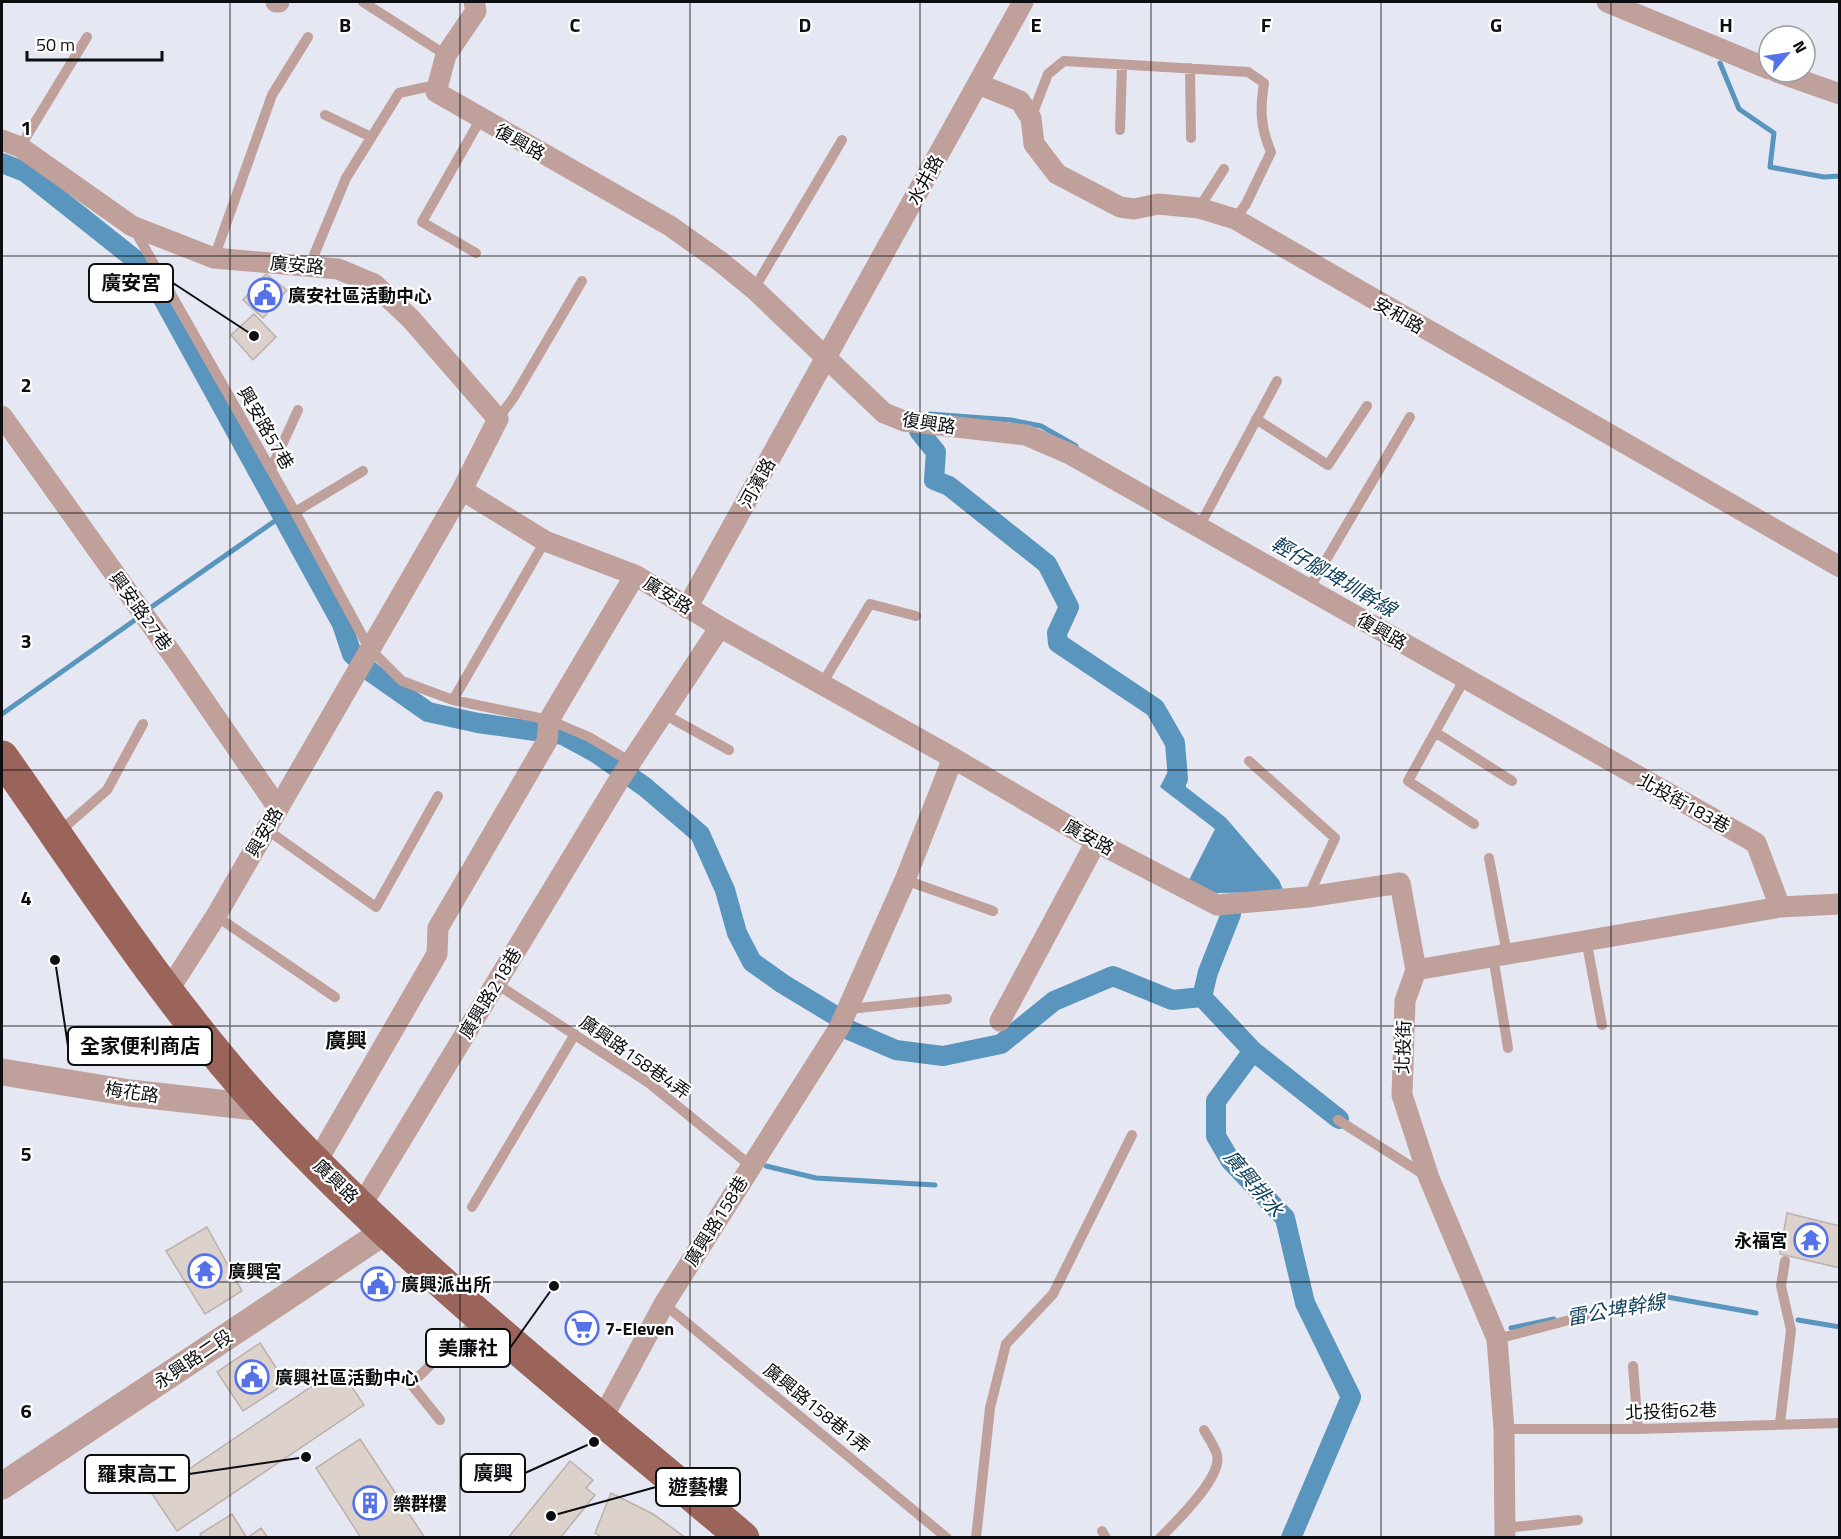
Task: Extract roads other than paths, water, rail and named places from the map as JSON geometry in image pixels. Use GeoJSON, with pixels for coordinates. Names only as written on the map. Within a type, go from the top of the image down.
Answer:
{"type":"FeatureCollection","features":[{"type":"Feature","properties":{"kind":"main road","name":"廣興路"},"geometry":{"type":"LineString","coordinates":[[2,757],[168,991],[263,1108],[384,1232],[743,1538]]}},
{"type":"Feature","properties":{"kind":"street"},"geometry":{"type":"LineString","coordinates":[[436,85],[446,55],[476,11],[474,2]]}},
{"type":"Feature","properties":{"kind":"street","name":"水井路"},"geometry":{"type":"LineString","coordinates":[[826,357],[1023,2]]}},
{"type":"Feature","properties":{"kind":"street"},"geometry":{"type":"LineString","coordinates":[[1606,2],[1757,64]]}},
{"type":"Feature","properties":{"kind":"street"},"geometry":{"type":"LineString","coordinates":[[978,84],[1020,101],[1031,118]]}},
{"type":"Feature","properties":{"kind":"street"},"geometry":{"type":"LineString","coordinates":[[1811,84],[1839,94]]}},
{"type":"Feature","properties":{"kind":"street","name":"復興路"},"geometry":{"type":"LineString","coordinates":[[436,85],[436,92],[480,120],[670,226],[754,289],[885,413],[904,421],[1026,435],[1070,454],[1553,730]]}},
{"type":"Feature","properties":{"kind":"street","name":"安和路"},"geometry":{"type":"LineString","coordinates":[[1031,118],[1034,144],[1057,174],[1120,207],[1134,209],[1158,204],[1199,208],[1235,219],[1839,567]]}},
{"type":"Feature","properties":{"kind":"street","name":"廣安路"},"geometry":{"type":"LineString","coordinates":[[11,143],[132,226],[214,258],[338,269],[374,284],[411,319],[498,419]]}},
{"type":"Feature","properties":{"kind":"street","name":"河濱路"},"geometry":{"type":"LineString","coordinates":[[687,608],[826,357]]}},
{"type":"Feature","properties":{"kind":"street","name":"興安路27巷"},"geometry":{"type":"LineString","coordinates":[[2,416],[177,661],[278,808]]}},
{"type":"Feature","properties":{"kind":"street"},"geometry":{"type":"LineString","coordinates":[[369,648],[462,490],[498,419]]}},
{"type":"Feature","properties":{"kind":"street","name":"廣安路"},"geometry":{"type":"LineString","coordinates":[[462,490],[545,541],[635,575],[687,608],[954,758],[1096,842],[1217,905],[1308,897],[1400,883],[1416,970]]}},
{"type":"Feature","properties":{"kind":"street"},"geometry":{"type":"LineString","coordinates":[[316,1163],[437,954],[438,928],[547,741],[549,720],[635,575]]}},
{"type":"Feature","properties":{"kind":"street"},"geometry":{"type":"LineString","coordinates":[[631,762],[661,713],[720,627]]}},
{"type":"Feature","properties":{"kind":"street","name":"興安路"},"geometry":{"type":"LineString","coordinates":[[168,991],[216,916],[369,648]]}},
{"type":"Feature","properties":{"kind":"street","name":"北投街183巷"},"geometry":{"type":"LineString","coordinates":[[1553,730],[1756,843],[1780,907]]}},
{"type":"Feature","properties":{"kind":"street","name":"廣興路158巷"},"geometry":{"type":"LineString","coordinates":[[602,1419],[664,1304],[844,1018],[905,880],[954,758]]}},
{"type":"Feature","properties":{"kind":"street","name":"廣興路218巷"},"geometry":{"type":"LineString","coordinates":[[361,1206],[631,762]]}},
{"type":"Feature","properties":{"kind":"street"},"geometry":{"type":"LineString","coordinates":[[1000,1021],[1096,842]]}},
{"type":"Feature","properties":{"kind":"street"},"geometry":{"type":"LineString","coordinates":[[1416,970],[1780,907],[1839,904]]}},
{"type":"Feature","properties":{"kind":"street","name":"北投街"},"geometry":{"type":"LineString","coordinates":[[1416,970],[1404,1001],[1402,1095],[1429,1178],[1497,1339],[1504,1429],[1505,1533]]}},
{"type":"Feature","properties":{"kind":"street","name":"梅花路"},"geometry":{"type":"LineString","coordinates":[[2,1072],[130,1093],[263,1108]]}},
{"type":"Feature","properties":{"kind":"street","name":"永興路二段"},"geometry":{"type":"LineString","coordinates":[[2,1486],[384,1232]]}},
{"type":"Feature","properties":{"kind":"lane"},"geometry":{"type":"LineString","coordinates":[[363,2],[446,55]]}},
{"type":"Feature","properties":{"kind":"lane"},"geometry":{"type":"LineString","coordinates":[[11,143],[87,37]]}},
{"type":"Feature","properties":{"kind":"lane"},"geometry":{"type":"LineString","coordinates":[[214,258],[272,95],[308,37]]}},
{"type":"Feature","properties":{"kind":"lane"},"geometry":{"type":"LineString","coordinates":[[1031,118],[1048,74],[1064,61],[1248,72],[1264,82],[1260,114],[1263,134],[1271,152],[1246,204],[1235,219]]}},
{"type":"Feature","properties":{"kind":"lane"},"geometry":{"type":"LineString","coordinates":[[1120,130],[1122,66]]}},
{"type":"Feature","properties":{"kind":"lane"},"geometry":{"type":"LineString","coordinates":[[1190,68],[1191,138]]}},
{"type":"Feature","properties":{"kind":"lane"},"geometry":{"type":"LineString","coordinates":[[309,267],[346,178],[399,93],[436,85]]}},
{"type":"Feature","properties":{"kind":"lane"},"geometry":{"type":"LineString","coordinates":[[325,115],[371,137]]}},
{"type":"Feature","properties":{"kind":"lane"},"geometry":{"type":"LineString","coordinates":[[476,253],[422,222],[480,120]]}},
{"type":"Feature","properties":{"kind":"lane"},"geometry":{"type":"LineString","coordinates":[[754,289],[842,141]]}},
{"type":"Feature","properties":{"kind":"lane"},"geometry":{"type":"LineString","coordinates":[[1199,208],[1224,169]]}},
{"type":"Feature","properties":{"kind":"lane","name":"興安路57巷"},"geometry":{"type":"LineString","coordinates":[[132,226],[271,469],[369,648],[402,681],[453,700],[549,720],[589,737],[631,762]]}},
{"type":"Feature","properties":{"kind":"lane"},"geometry":{"type":"LineString","coordinates":[[498,419],[514,397],[582,281]]}},
{"type":"Feature","properties":{"kind":"lane"},"geometry":{"type":"LineString","coordinates":[[1199,527],[1277,381]]}},
{"type":"Feature","properties":{"kind":"lane"},"geometry":{"type":"LineString","coordinates":[[1256,419],[1328,465],[1367,406]]}},
{"type":"Feature","properties":{"kind":"lane"},"geometry":{"type":"LineString","coordinates":[[271,469],[298,410]]}},
{"type":"Feature","properties":{"kind":"lane"},"geometry":{"type":"LineString","coordinates":[[1309,589],[1410,417]]}},
{"type":"Feature","properties":{"kind":"lane"},"geometry":{"type":"LineString","coordinates":[[295,512],[363,471]]}},
{"type":"Feature","properties":{"kind":"lane"},"geometry":{"type":"LineString","coordinates":[[453,700],[545,541]]}},
{"type":"Feature","properties":{"kind":"lane"},"geometry":{"type":"LineString","coordinates":[[822,684],[870,604],[916,616]]}},
{"type":"Feature","properties":{"kind":"lane"},"geometry":{"type":"LineString","coordinates":[[1465,678],[1408,781],[1474,824]]}},
{"type":"Feature","properties":{"kind":"lane"},"geometry":{"type":"LineString","coordinates":[[661,713],[729,750]]}},
{"type":"Feature","properties":{"kind":"lane"},"geometry":{"type":"LineString","coordinates":[[56,834],[107,790],[144,724]]}},
{"type":"Feature","properties":{"kind":"lane"},"geometry":{"type":"LineString","coordinates":[[1435,732],[1512,782]]}},
{"type":"Feature","properties":{"kind":"lane"},"geometry":{"type":"LineString","coordinates":[[1249,760],[1335,838],[1308,897]]}},
{"type":"Feature","properties":{"kind":"lane"},"geometry":{"type":"LineString","coordinates":[[266,830],[376,907],[438,796]]}},
{"type":"Feature","properties":{"kind":"lane"},"geometry":{"type":"LineString","coordinates":[[1489,858],[1508,1048]]}},
{"type":"Feature","properties":{"kind":"lane"},"geometry":{"type":"LineString","coordinates":[[905,880],[993,911]]}},
{"type":"Feature","properties":{"kind":"lane"},"geometry":{"type":"LineString","coordinates":[[216,916],[335,998]]}},
{"type":"Feature","properties":{"kind":"lane"},"geometry":{"type":"LineString","coordinates":[[1586,939],[1602,1025]]}},
{"type":"Feature","properties":{"kind":"lane","name":"廣興路158巷4弄"},"geometry":{"type":"LineString","coordinates":[[495,983],[649,1083],[751,1166]]}},
{"type":"Feature","properties":{"kind":"lane"},"geometry":{"type":"LineString","coordinates":[[844,1018],[947,999]]}},
{"type":"Feature","properties":{"kind":"lane"},"geometry":{"type":"LineString","coordinates":[[472,1207],[575,1034]]}},
{"type":"Feature","properties":{"kind":"lane"},"geometry":{"type":"LineString","coordinates":[[1338,1119],[1429,1178]]}},
{"type":"Feature","properties":{"kind":"lane"},"geometry":{"type":"LineString","coordinates":[[976,1538],[990,1408],[1006,1344],[1053,1294],[1132,1135]]}},
{"type":"Feature","properties":{"kind":"lane"},"geometry":{"type":"LineString","coordinates":[[1780,1424],[1791,1330],[1780,1286],[1785,1261]]}},
{"type":"Feature","properties":{"kind":"lane","name":"廣興路158巷1弄"},"geometry":{"type":"LineString","coordinates":[[664,1304],[948,1538]]}},
{"type":"Feature","properties":{"kind":"lane"},"geometry":{"type":"LineString","coordinates":[[1497,1339],[1596,1313]]}},
{"type":"Feature","properties":{"kind":"lane"},"geometry":{"type":"LineString","coordinates":[[440,1420],[411,1384],[481,1315]]}},
{"type":"Feature","properties":{"kind":"lane"},"geometry":{"type":"LineString","coordinates":[[1633,1366],[1638,1429]]}},
{"type":"Feature","properties":{"kind":"lane","name":"北投街62巷"},"geometry":{"type":"LineString","coordinates":[[1504,1429],[1638,1429],[1839,1423]]}},
{"type":"Feature","properties":{"kind":"lane"},"geometry":{"type":"LineString","coordinates":[[1160,1538],[1199,1495],[1217,1467],[1217,1455],[1204,1430]]}},
{"type":"Feature","properties":{"kind":"lane"},"geometry":{"type":"LineString","coordinates":[[1505,1533],[1578,1520]]}},
{"type":"Feature","properties":{"kind":"water"},"geometry":{"type":"Polygon","coordinates":[[[1182,744],[1186,787],[1226,818],[1279,880],[1284,892],[1214,893],[1189,880],[1215,829],[1160,787],[1182,744]]]}},
{"type":"Feature","properties":{"kind":"waterway"},"geometry":{"type":"LineString","coordinates":[[1720,63],[1739,109],[1774,133],[1770,167],[1824,177],[1840,176]]}},
{"type":"Feature","properties":{"kind":"waterway"},"geometry":{"type":"LineString","coordinates":[[2,163],[25,172],[142,265],[162,297],[342,624],[352,654],[371,672],[428,712],[478,723],[563,735],[596,753],[645,787],[700,834],[725,890],[737,933],[752,962],[836,1016],[849,1030],[896,1050],[943,1056],[1001,1044],[1054,1001],[1113,976],[1172,1000],[1202,997]]}},
{"type":"Feature","properties":{"kind":"waterway","name":"輕仔腳埤圳幹線"},"geometry":{"type":"LineString","coordinates":[[930,414],[1011,420],[1041,426],[1076,446]]}},
{"type":"Feature","properties":{"kind":"waterway"},"geometry":{"type":"LineString","coordinates":[[919,431],[936,452],[934,480],[949,486],[1047,564],[1069,607],[1057,633],[1058,643],[1155,708],[1175,743],[1178,779]]}},
{"type":"Feature","properties":{"kind":"waterway"},"geometry":{"type":"LineString","coordinates":[[150,608],[282,516]]}},
{"type":"Feature","properties":{"kind":"waterway"},"geometry":{"type":"LineString","coordinates":[[2,714],[135,620]]}},
{"type":"Feature","properties":{"kind":"waterway","name":"廣興排水"},"geometry":{"type":"LineString","coordinates":[[1202,997],[1208,972],[1231,914]]}},
{"type":"Feature","properties":{"kind":"waterway","name":"廣興排水"},"geometry":{"type":"LineString","coordinates":[[1202,997],[1253,1051],[1216,1101],[1216,1136],[1230,1160],[1285,1218],[1305,1303],[1351,1397],[1291,1538]]}},
{"type":"Feature","properties":{"kind":"waterway","name":"雷公埤幹線"},"geometry":{"type":"LineString","coordinates":[[1253,1051],[1339,1119]]}},
{"type":"Feature","properties":{"kind":"waterway"},"geometry":{"type":"LineString","coordinates":[[766,1166],[816,1178],[935,1185]]}},
{"type":"Feature","properties":{"kind":"waterway","name":"雷公埤幹線"},"geometry":{"type":"LineString","coordinates":[[1595,1310],[1667,1297],[1756,1313]]}},
{"type":"Feature","properties":{"kind":"waterway","name":"雷公埤幹線"},"geometry":{"type":"LineString","coordinates":[[1511,1328],[1554,1319]]}},
{"type":"Feature","properties":{"kind":"waterway","name":"雷公埤幹線"},"geometry":{"type":"LineString","coordinates":[[1798,1320],[1840,1327]]}},
{"type":"Feature","properties":{"kind":"place","name":"廣安社區活動中心"},"geometry":{"type":"Point","coordinates":[265,295]}},
{"type":"Feature","properties":{"kind":"place","name":"廣安宮"},"geometry":{"type":"Point","coordinates":[254,336]}},
{"type":"Feature","properties":{"kind":"place","name":"全家便利商店"},"geometry":{"type":"Point","coordinates":[55,960]}},
{"type":"Feature","properties":{"kind":"place","name":"永福宮"},"geometry":{"type":"Point","coordinates":[1811,1240]}},
{"type":"Feature","properties":{"kind":"place","name":"廣興宮"},"geometry":{"type":"Point","coordinates":[205,1271]}},
{"type":"Feature","properties":{"kind":"place","name":"廣興派出所"},"geometry":{"type":"Point","coordinates":[378,1284]}},
{"type":"Feature","properties":{"kind":"place","name":"美廉社"},"geometry":{"type":"Point","coordinates":[554,1286]}},
{"type":"Feature","properties":{"kind":"place","name":"7-Eleven"},"geometry":{"type":"Point","coordinates":[582,1328]}},
{"type":"Feature","properties":{"kind":"place","name":"廣興社區活動中心"},"geometry":{"type":"Point","coordinates":[252,1377]}},
{"type":"Feature","properties":{"kind":"place","name":"廣興"},"geometry":{"type":"Point","coordinates":[594,1442]}},
{"type":"Feature","properties":{"kind":"place","name":"羅東高工"},"geometry":{"type":"Point","coordinates":[306,1457]}},
{"type":"Feature","properties":{"kind":"place","name":"樂群樓"},"geometry":{"type":"Point","coordinates":[370,1503]}},
{"type":"Feature","properties":{"kind":"place","name":"遊藝樓"},"geometry":{"type":"Point","coordinates":[551,1516]}},
{"type":"Feature","properties":{"kind":"district","name":"廣興"},"geometry":{"type":"Point","coordinates":[346,1040]}}]}
